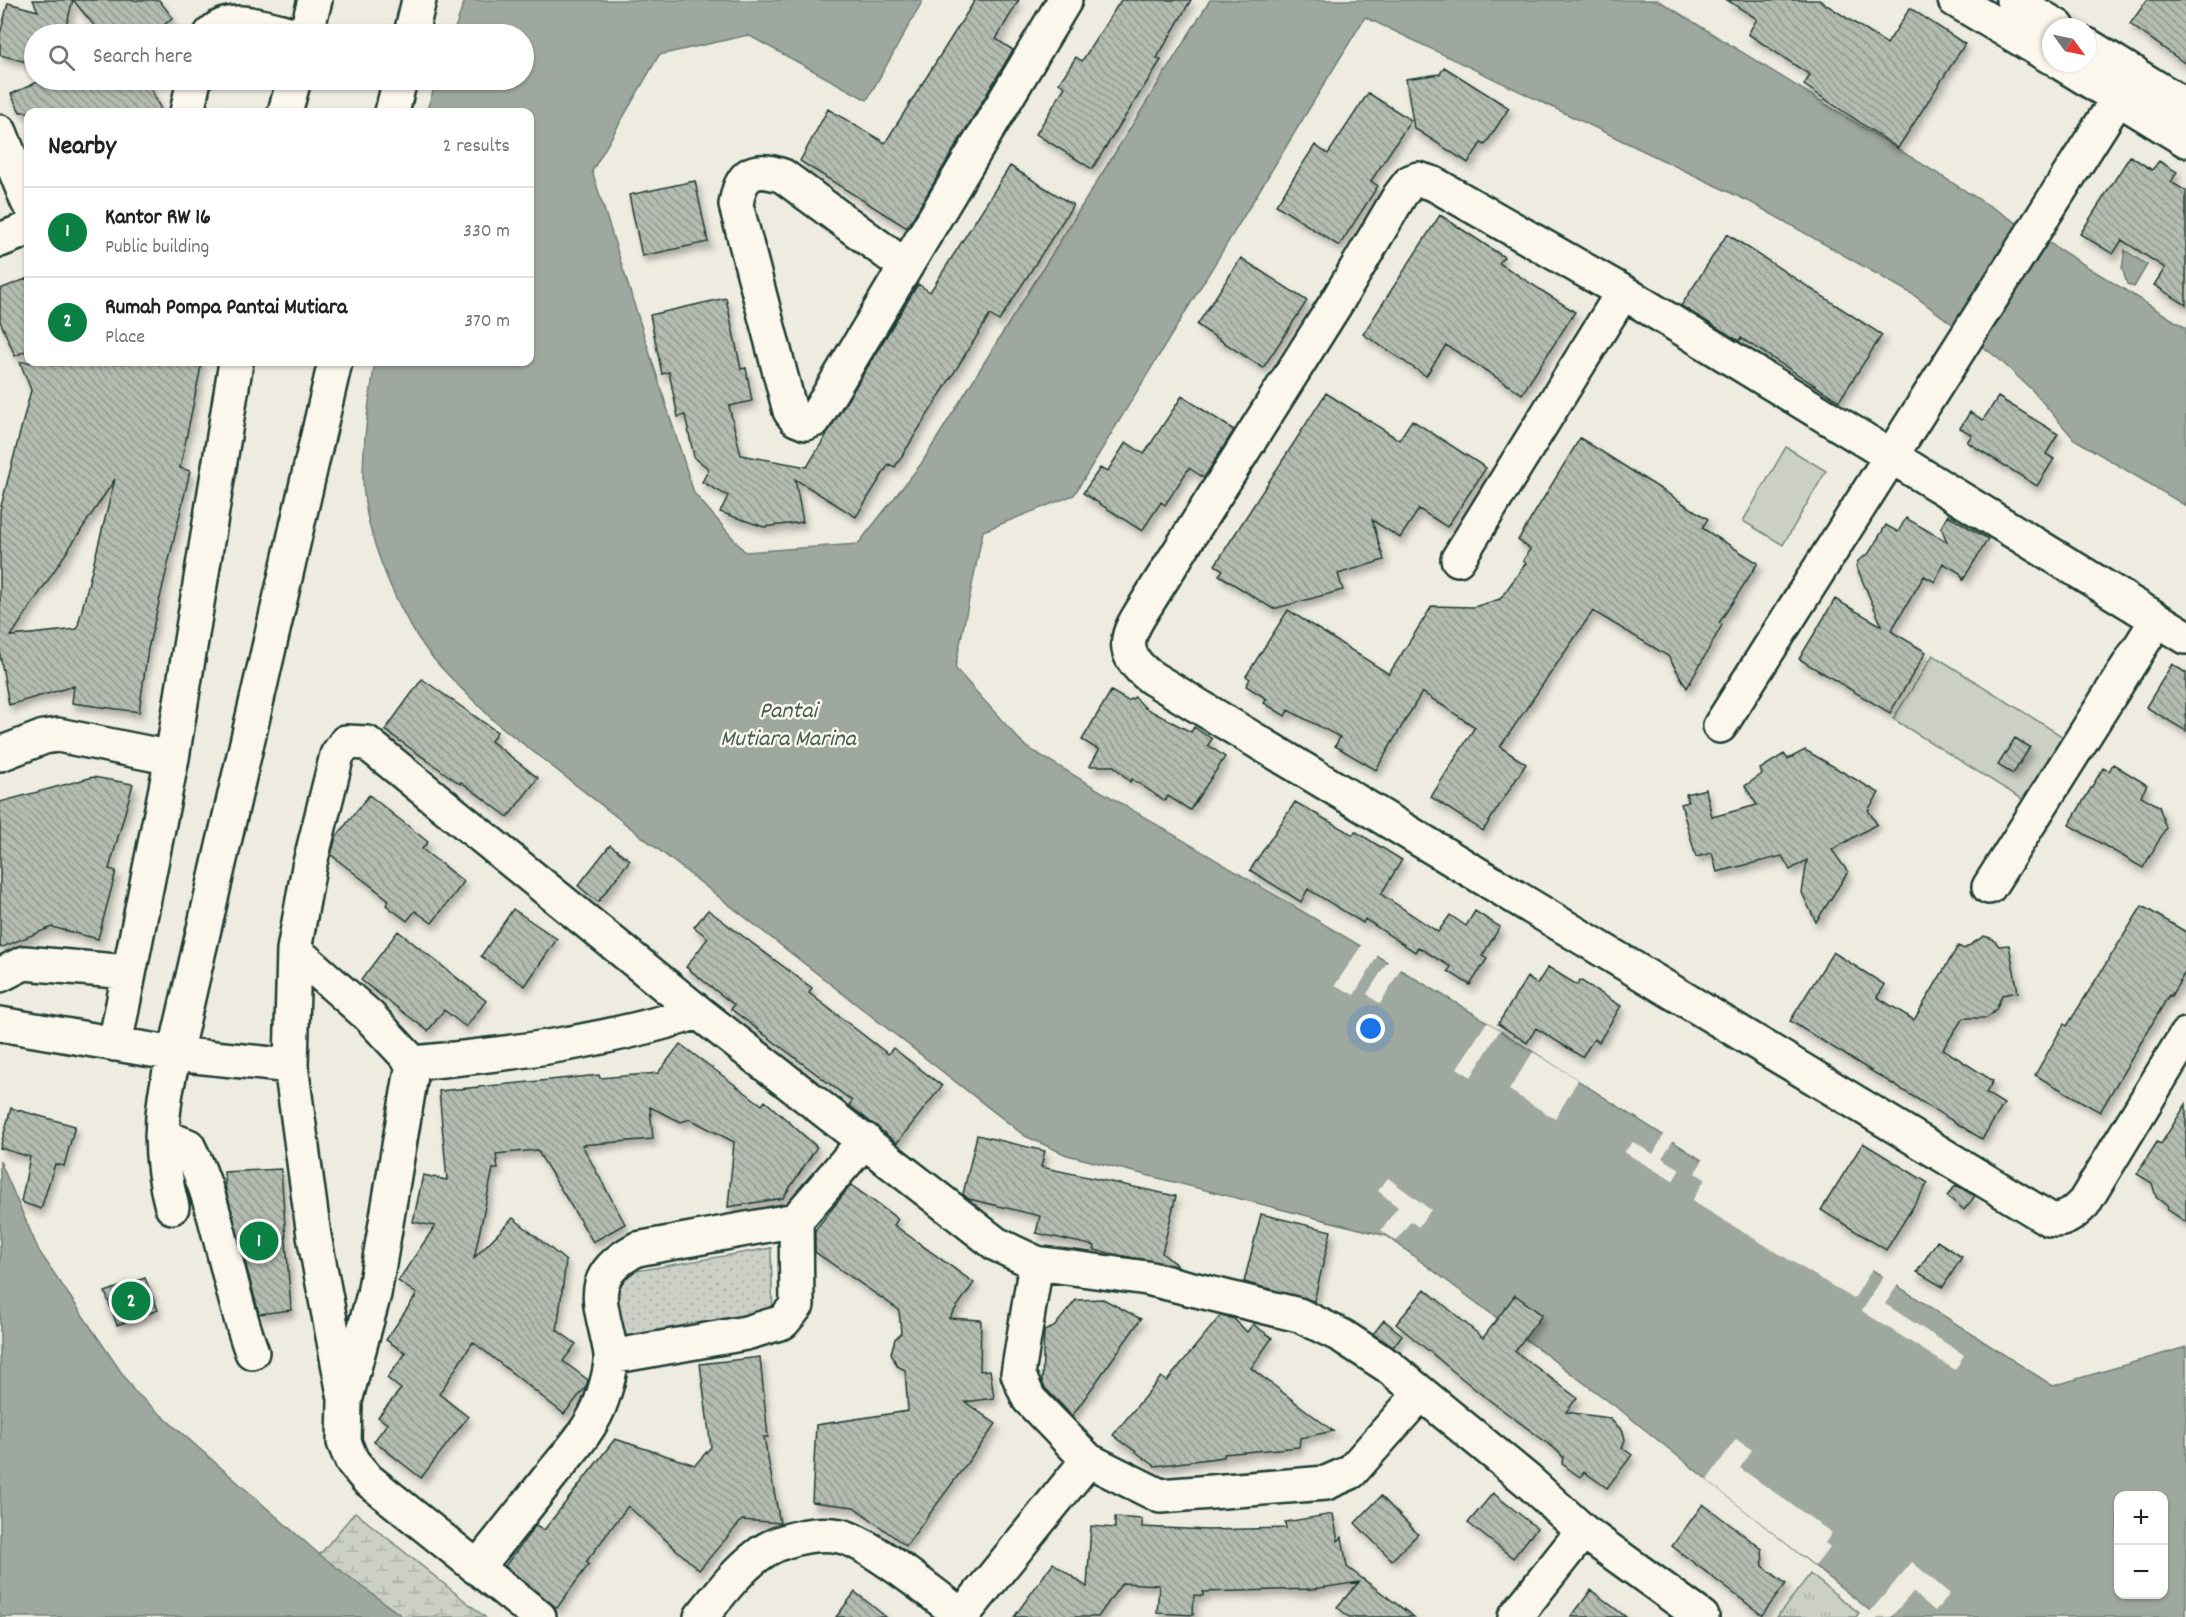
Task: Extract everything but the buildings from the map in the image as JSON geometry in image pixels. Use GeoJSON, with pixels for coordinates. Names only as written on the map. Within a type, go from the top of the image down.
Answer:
{"type":"FeatureCollection","features":[{"type":"Feature","properties":{"kind":"street"},"geometry":{"type":"LineString","coordinates":[[309,24],[315,0]]}},
{"type":"Feature","properties":{"kind":"street"},"geometry":{"type":"LineString","coordinates":[[413,24],[419,0]]}},
{"type":"Feature","properties":{"kind":"street"},"geometry":{"type":"LineString","coordinates":[[905,266],[783,176],[771,172],[754,172],[745,177],[738,188],[736,205],[790,411],[796,419],[806,423],[814,420],[1065,0]]}},
{"type":"Feature","properties":{"kind":"street"},"geometry":{"type":"LineString","coordinates":[[1955,0],[2042,52]]}},
{"type":"Feature","properties":{"kind":"street"},"geometry":{"type":"LineString","coordinates":[[2013,0],[2051,15]]}},
{"type":"Feature","properties":{"kind":"street"},"geometry":{"type":"LineString","coordinates":[[227,24],[248,24]]}},
{"type":"Feature","properties":{"kind":"street"},"geometry":{"type":"LineString","coordinates":[[2096,54],[2186,140]]}},
{"type":"Feature","properties":{"kind":"street"},"geometry":{"type":"LineString","coordinates":[[2088,72],[2186,106]]}},
{"type":"Feature","properties":{"kind":"street"},"geometry":{"type":"LineString","coordinates":[[1720,726],[2126,85]]}},
{"type":"Feature","properties":{"kind":"street"},"geometry":{"type":"LineString","coordinates":[[188,108],[192,90]]}},
{"type":"Feature","properties":{"kind":"street"},"geometry":{"type":"LineString","coordinates":[[286,108],[291,90]]}},
{"type":"Feature","properties":{"kind":"street"},"geometry":{"type":"LineString","coordinates":[[393,108],[398,90]]}},
{"type":"Feature","properties":{"kind":"street"},"geometry":{"type":"LineString","coordinates":[[0,132],[24,192]]}},
{"type":"Feature","properties":{"kind":"street"},"geometry":{"type":"LineString","coordinates":[[2186,637],[1623,292],[1434,184],[1418,179],[1410,182],[1130,632],[1128,651],[1137,667],[2049,1219],[2056,1221],[2072,1216],[2084,1203],[2186,1035]]}},
{"type":"Feature","properties":{"kind":"street"},"geometry":{"type":"LineString","coordinates":[[0,240],[24,231]]}},
{"type":"Feature","properties":{"kind":"street"},"geometry":{"type":"LineString","coordinates":[[1458,559],[1623,292]]}},
{"type":"Feature","properties":{"kind":"street"},"geometry":{"type":"LineString","coordinates":[[115,1044],[172,758],[235,366]]}},
{"type":"Feature","properties":{"kind":"street"},"geometry":{"type":"LineString","coordinates":[[172,1207],[162,1158],[165,1085],[175,1054],[334,366]]}},
{"type":"Feature","properties":{"kind":"street"},"geometry":{"type":"LineString","coordinates":[[1989,887],[2157,620]]}},
{"type":"Feature","properties":{"kind":"street"},"geometry":{"type":"LineString","coordinates":[[0,754],[44,737],[58,735],[172,758]]}},
{"type":"Feature","properties":{"kind":"street"},"geometry":{"type":"LineString","coordinates":[[539,1617],[367,1479],[352,1461],[344,1442],[345,1401],[314,1236],[291,1066],[294,950],[309,867],[337,755],[346,742],[356,741],[375,748],[698,1012],[996,1244],[1036,1263],[1147,1278],[1299,1315],[1342,1336],[1388,1366],[1527,1480],[1583,1531],[1702,1617]]}},
{"type":"Feature","properties":{"kind":"street"},"geometry":{"type":"LineString","coordinates":[[294,950],[370,1017],[413,1063]]}},
{"type":"Feature","properties":{"kind":"street"},"geometry":{"type":"LineString","coordinates":[[0,975],[24,963],[128,972]]}},
{"type":"Feature","properties":{"kind":"street"},"geometry":{"type":"LineString","coordinates":[[413,1063],[586,1042],[643,1030],[698,1012]]}},
{"type":"Feature","properties":{"kind":"street"},"geometry":{"type":"LineString","coordinates":[[0,1024],[175,1054],[291,1066]]}},
{"type":"Feature","properties":{"kind":"street"},"geometry":{"type":"LineString","coordinates":[[345,1401],[374,1294],[413,1063]]}},
{"type":"Feature","properties":{"kind":"street"},"geometry":{"type":"LineString","coordinates":[[162,1136],[188,1146],[194,1158],[206,1191],[239,1317],[252,1352]]}},
{"type":"Feature","properties":{"kind":"street"},"geometry":{"type":"LineString","coordinates":[[477,1568],[583,1435],[602,1400],[611,1356],[604,1327],[600,1294],[606,1272],[618,1259],[637,1249],[796,1220],[865,1140]]}},
{"type":"Feature","properties":{"kind":"street"},"geometry":{"type":"LineString","coordinates":[[611,1356],[746,1333],[783,1322],[797,1305],[796,1220]]}},
{"type":"Feature","properties":{"kind":"street"},"geometry":{"type":"LineString","coordinates":[[1036,1263],[1018,1374],[1029,1399],[1088,1460],[1160,1496],[1326,1483],[1351,1472],[1421,1393]]}},
{"type":"Feature","properties":{"kind":"street"},"geometry":{"type":"LineString","coordinates":[[700,1617],[758,1555],[782,1543],[810,1536],[841,1536],[871,1550],[962,1617],[1088,1460]]}},
{"type":"Feature","properties":{"kind":"street"},"geometry":{"type":"LineString","coordinates":[[1515,1617],[1583,1531]]}},
{"type":"Feature","properties":{"kind":"green space"},"geometry":{"type":"Polygon","coordinates":[[[1786,447],[1826,471],[1783,545],[1743,521],[1786,447]]]}},
{"type":"Feature","properties":{"kind":"green space"},"geometry":{"type":"Polygon","coordinates":[[[1933,655],[2065,738],[2025,801],[1893,719],[1933,655]]]}},
{"type":"Feature","properties":{"kind":"green space"},"geometry":{"type":"Polygon","coordinates":[[[771,1248],[773,1321],[624,1346],[612,1275],[771,1248]]]}},
{"type":"Feature","properties":{"kind":"green space"},"geometry":{"type":"Polygon","coordinates":[[[355,1512],[485,1617],[268,1617],[355,1512]]]}},
{"type":"Feature","properties":{"kind":"green space"},"geometry":{"type":"Polygon","coordinates":[[[1810,1574],[1859,1613],[1856,1617],[1777,1617],[1810,1574]]]}},
{"type":"Feature","properties":{"kind":"water","name":"Pantai Mutiara Marina"},"geometry":{"type":"Polygon","coordinates":[[[465,0],[923,0],[867,100],[748,35],[659,55],[592,171],[694,493],[745,552],[858,544],[921,464],[1210,0],[1658,0],[2186,328],[2186,506],[2074,439],[2033,391],[1999,359],[1912,294],[1752,203],[1365,17],[1074,495],[983,531],[955,668],[1025,746],[1476,1015],[2053,1386],[2186,1347],[2186,1617],[1878,1617],[1623,1412],[1387,1236],[1067,1155],[1025,1136],[494,721],[433,658],[420,641],[396,598],[370,525],[365,501],[363,465],[374,366],[534,366],[534,108],[427,108],[434,90],[534,90],[534,24],[457,24],[465,0]]]}},
{"type":"Feature","properties":{"kind":"water"},"geometry":{"type":"Polygon","coordinates":[[[2125,250],[2147,265],[2134,287],[2127,284],[2122,268],[2125,250]]]}},
{"type":"Feature","properties":{"kind":"water"},"geometry":{"type":"Polygon","coordinates":[[[0,1161],[39,1251],[134,1391],[320,1555],[403,1617],[0,1617],[0,1161]]]}},
{"type":"Feature","properties":{"kind":"pier"},"geometry":{"type":"Polygon","coordinates":[[[1362,945],[1401,968],[1380,1004],[1367,994],[1388,961],[1378,955],[1354,995],[1335,985],[1362,945]]]}},
{"type":"Feature","properties":{"kind":"pier"},"geometry":{"type":"Polygon","coordinates":[[[1487,1022],[1500,1030],[1471,1077],[1457,1068],[1487,1022]]]}},
{"type":"Feature","properties":{"kind":"pier"},"geometry":{"type":"Polygon","coordinates":[[[1533,1052],[1578,1080],[1555,1119],[1509,1090],[1533,1052]]]}},
{"type":"Feature","properties":{"kind":"pier"},"geometry":{"type":"Polygon","coordinates":[[[1665,1133],[1674,1139],[1662,1158],[1680,1169],[1673,1181],[1624,1152],[1633,1142],[1653,1154],[1665,1133]]]}},
{"type":"Feature","properties":{"kind":"pier"},"geometry":{"type":"Polygon","coordinates":[[[1704,1158],[1873,1267],[1854,1299],[1692,1201],[1705,1179],[1695,1173],[1704,1158]]]}},
{"type":"Feature","properties":{"kind":"pier"},"geometry":{"type":"Polygon","coordinates":[[[1388,1178],[1431,1210],[1418,1227],[1411,1221],[1396,1241],[1381,1230],[1398,1207],[1378,1191],[1388,1178]]]}},
{"type":"Feature","properties":{"kind":"pier"},"geometry":{"type":"Polygon","coordinates":[[[1885,1274],[1899,1283],[1885,1304],[1964,1355],[1955,1370],[1862,1311],[1885,1274]]]}},
{"type":"Feature","properties":{"kind":"pier"},"geometry":{"type":"Polygon","coordinates":[[[1736,1439],[1752,1450],[1740,1468],[1832,1533],[1825,1543],[1830,1547],[1815,1566],[1707,1480],[1736,1439]]]}},
{"type":"Feature","properties":{"kind":"pier"},"geometry":{"type":"Polygon","coordinates":[[[1912,1562],[1950,1594],[1935,1611],[1913,1592],[1891,1617],[1873,1617],[1869,1613],[1912,1562]]]}},
{"type":"Feature","properties":{"kind":"place","name":"Kantor RW 16"},"geometry":{"type":"Point","coordinates":[259,1241]}},
{"type":"Feature","properties":{"kind":"place","name":"Rumah Pompa Pantai Mutiara"},"geometry":{"type":"Point","coordinates":[131,1301]}}]}
